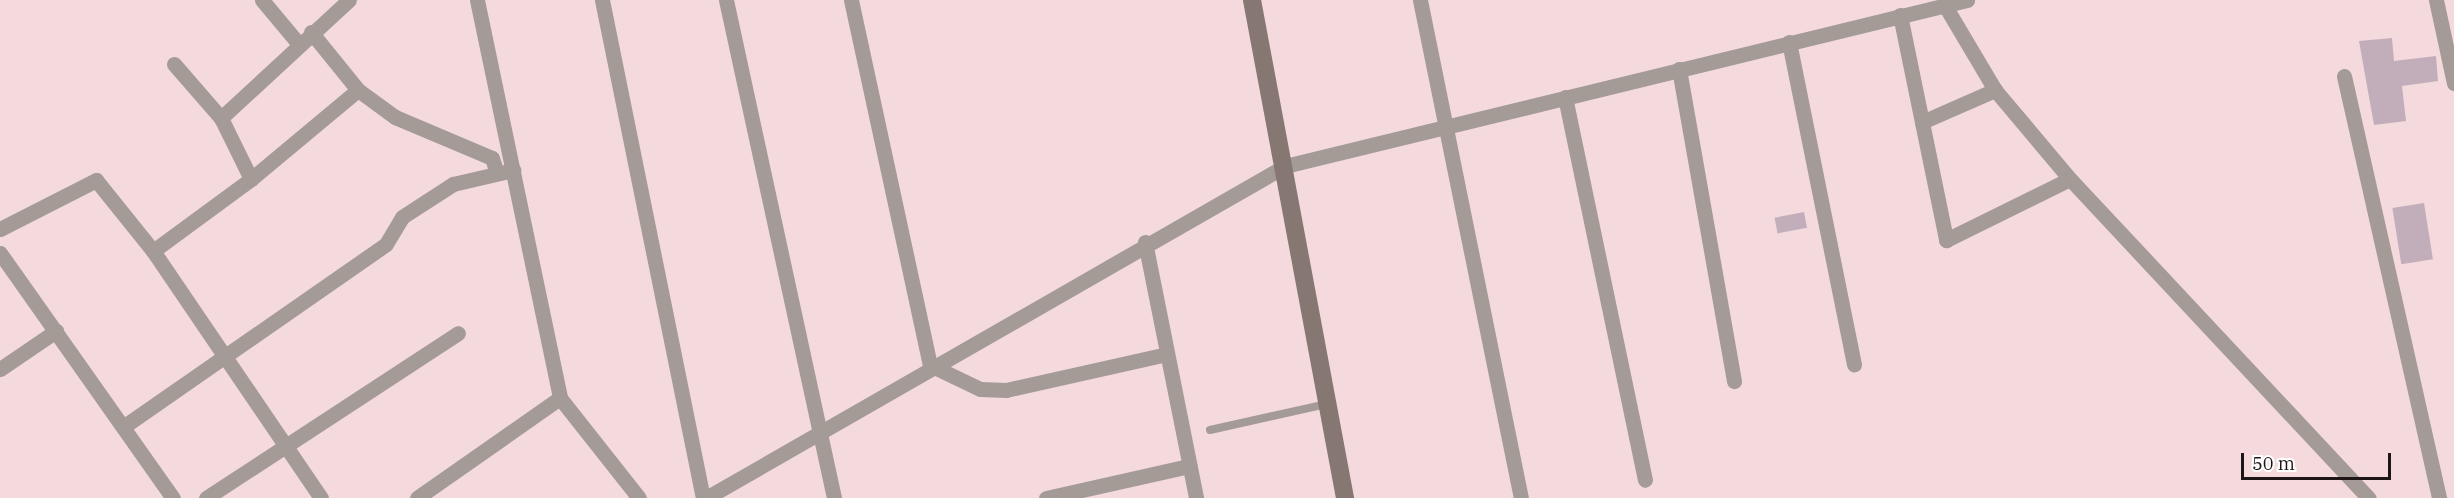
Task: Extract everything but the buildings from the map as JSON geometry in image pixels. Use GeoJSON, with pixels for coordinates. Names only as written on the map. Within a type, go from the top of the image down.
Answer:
{"type":"FeatureCollection","features":[{"type":"Feature","properties":{"kind":"main road"},"geometry":{"type":"LineString","coordinates":[[1252,0],[1285,166],[1345,498]]}},
{"type":"Feature","properties":{"kind":"street"},"geometry":{"type":"LineString","coordinates":[[261,0],[298,44]]}},
{"type":"Feature","properties":{"kind":"street"},"geometry":{"type":"LineString","coordinates":[[221,117],[311,32],[349,0]]}},
{"type":"Feature","properties":{"kind":"street"},"geometry":{"type":"LineString","coordinates":[[477,0],[505,172],[560,398],[639,498]]}},
{"type":"Feature","properties":{"kind":"street"},"geometry":{"type":"LineString","coordinates":[[602,0],[705,498],[930,365],[1145,242],[1285,166],[1967,0]]}},
{"type":"Feature","properties":{"kind":"street"},"geometry":{"type":"LineString","coordinates":[[726,0],[834,498]]}},
{"type":"Feature","properties":{"kind":"street"},"geometry":{"type":"LineString","coordinates":[[851,0],[930,365]]}},
{"type":"Feature","properties":{"kind":"street"},"geometry":{"type":"LineString","coordinates":[[1420,0],[1521,498]]}},
{"type":"Feature","properties":{"kind":"street"},"geometry":{"type":"LineString","coordinates":[[2436,0],[2454,83]]}},
{"type":"Feature","properties":{"kind":"street"},"geometry":{"type":"LineString","coordinates":[[1944,4],[1995,90],[2070,179],[2357,492],[2369,498]]}},
{"type":"Feature","properties":{"kind":"street"},"geometry":{"type":"LineString","coordinates":[[1900,15],[1946,240],[2070,179]]}},
{"type":"Feature","properties":{"kind":"street"},"geometry":{"type":"LineString","coordinates":[[311,32],[358,90],[395,117],[492,158],[505,172]]}},
{"type":"Feature","properties":{"kind":"street"},"geometry":{"type":"LineString","coordinates":[[1789,42],[1854,365]]}},
{"type":"Feature","properties":{"kind":"street"},"geometry":{"type":"LineString","coordinates":[[174,64],[221,117],[251,179]]}},
{"type":"Feature","properties":{"kind":"street"},"geometry":{"type":"LineString","coordinates":[[1679,69],[1734,381]]}},
{"type":"Feature","properties":{"kind":"street"},"geometry":{"type":"LineString","coordinates":[[2344,76],[2439,498]]}},
{"type":"Feature","properties":{"kind":"street"},"geometry":{"type":"LineString","coordinates":[[153,251],[251,179],[358,90]]}},
{"type":"Feature","properties":{"kind":"street"},"geometry":{"type":"LineString","coordinates":[[1922,122],[1995,90]]}},
{"type":"Feature","properties":{"kind":"street"},"geometry":{"type":"LineString","coordinates":[[1564,98],[1645,480]]}},
{"type":"Feature","properties":{"kind":"street"},"geometry":{"type":"LineString","coordinates":[[123,427],[227,357],[386,244],[402,217],[453,184],[505,172]]}},
{"type":"Feature","properties":{"kind":"street"},"geometry":{"type":"LineString","coordinates":[[0,229],[96,180],[153,251],[321,498]]}},
{"type":"Feature","properties":{"kind":"street"},"geometry":{"type":"LineString","coordinates":[[1145,242],[1196,498]]}},
{"type":"Feature","properties":{"kind":"street"},"geometry":{"type":"LineString","coordinates":[[0,253],[172,498]]}},
{"type":"Feature","properties":{"kind":"street"},"geometry":{"type":"LineString","coordinates":[[0,369],[56,331]]}},
{"type":"Feature","properties":{"kind":"street"},"geometry":{"type":"LineString","coordinates":[[206,498],[458,333]]}},
{"type":"Feature","properties":{"kind":"street"},"geometry":{"type":"LineString","coordinates":[[930,365],[980,389],[1006,390],[1167,354]]}},
{"type":"Feature","properties":{"kind":"street"},"geometry":{"type":"LineString","coordinates":[[417,498],[560,398]]}},
{"type":"Feature","properties":{"kind":"street"},"geometry":{"type":"LineString","coordinates":[[1046,498],[1189,466]]}},
{"type":"Feature","properties":{"kind":"lane"},"geometry":{"type":"LineString","coordinates":[[1210,430],[1328,403]]}}]}
